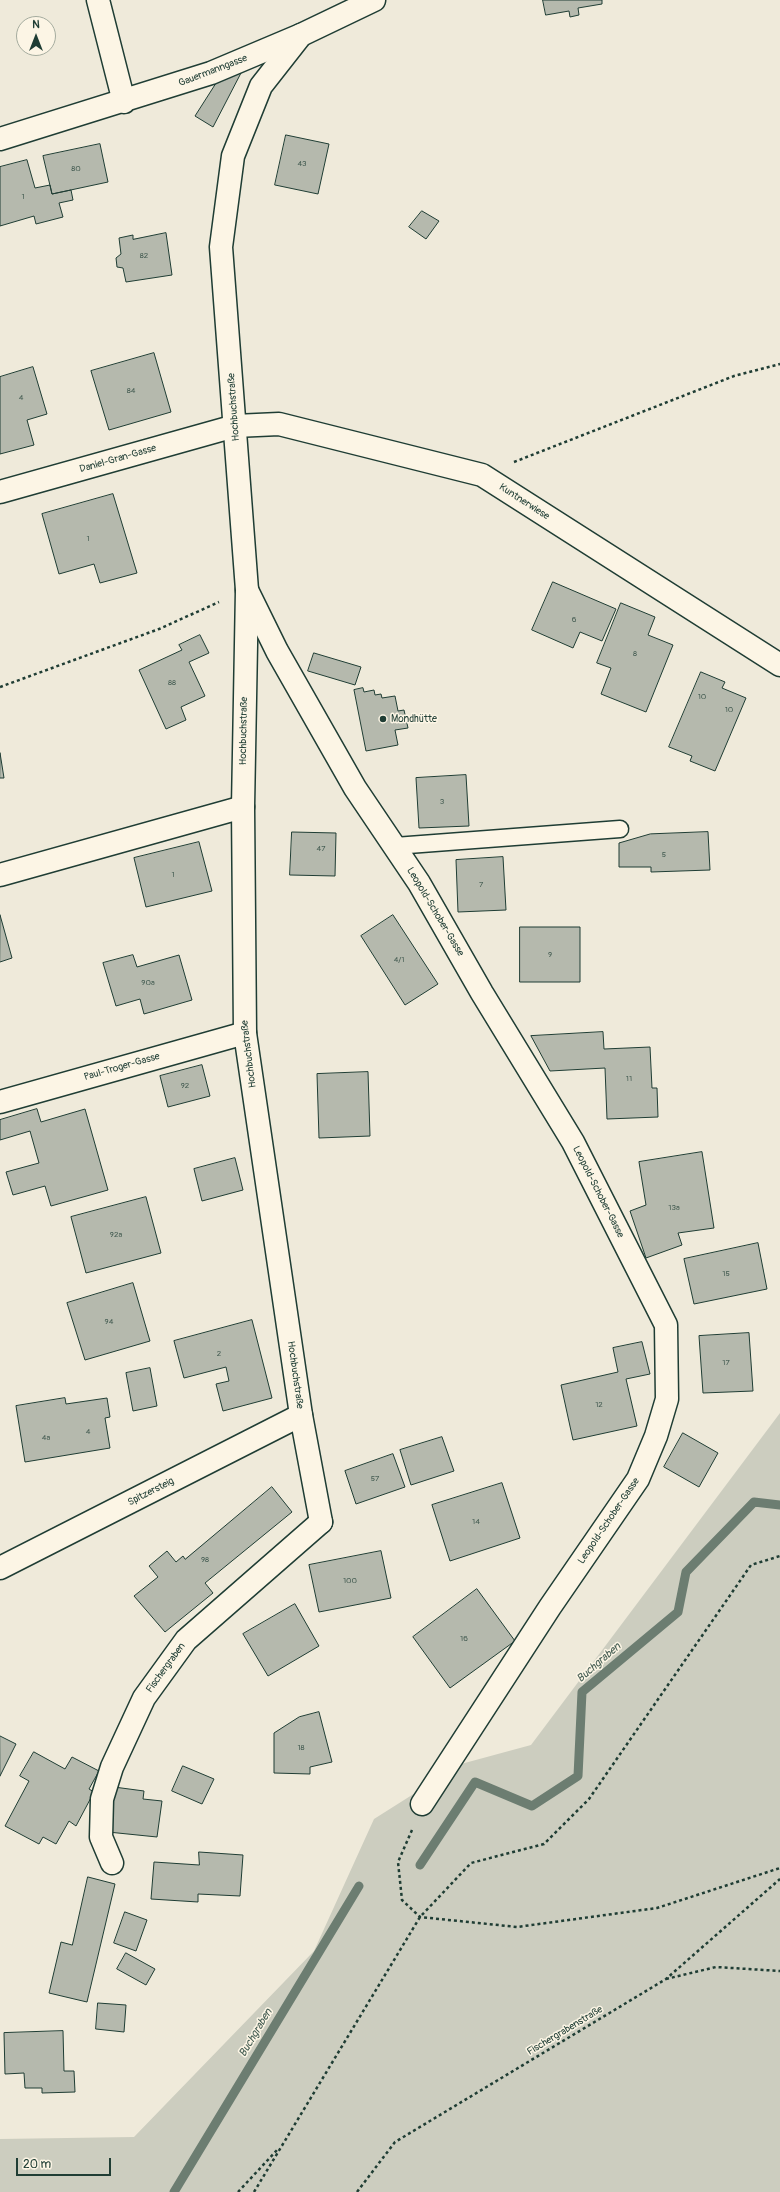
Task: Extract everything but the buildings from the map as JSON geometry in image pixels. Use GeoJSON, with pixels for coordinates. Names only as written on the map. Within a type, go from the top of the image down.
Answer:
{"type":"FeatureCollection","features":[{"type":"Feature","properties":{"kind":"street"},"geometry":{"type":"LineString","coordinates":[[98,0],[124,102]]}},
{"type":"Feature","properties":{"kind":"street","name":"Hochbuchstraße"},"geometry":{"type":"LineString","coordinates":[[321,1522],[301,1416],[245,1033],[243,807],[247,590],[221,246],[233,156],[261,86],[301,35],[374,0]]}},
{"type":"Feature","properties":{"kind":"street","name":"Gauermanngasse"},"geometry":{"type":"LineString","coordinates":[[0,139],[124,102],[211,73],[301,35]]}},
{"type":"Feature","properties":{"kind":"street","name":"Kuntnerwiese"},"geometry":{"type":"LineString","coordinates":[[235,426],[279,424],[482,475],[780,665]]}},
{"type":"Feature","properties":{"kind":"street","name":"Daniel-Gran-Gasse"},"geometry":{"type":"LineString","coordinates":[[0,492],[235,426]]}},
{"type":"Feature","properties":{"kind":"street","name":"Leopold-Schober-Gasse"},"geometry":{"type":"LineString","coordinates":[[247,590],[277,652],[339,760],[419,883],[482,993],[573,1142],[666,1325],[667,1399],[656,1436],[638,1479],[550,1607],[422,1804]]}},
{"type":"Feature","properties":{"kind":"street"},"geometry":{"type":"LineString","coordinates":[[0,875],[243,807]]}},
{"type":"Feature","properties":{"kind":"street","name":"Paul-Troger-Gasse"},"geometry":{"type":"LineString","coordinates":[[0,1102],[245,1033]]}},
{"type":"Feature","properties":{"kind":"street","name":"Spitzersteig"},"geometry":{"type":"LineString","coordinates":[[0,1568],[301,1416]]}},
{"type":"Feature","properties":{"kind":"street","name":"Fischergraben"},"geometry":{"type":"LineString","coordinates":[[112,1863],[101,1837],[102,1799],[112,1767],[144,1698],[186,1640],[321,1522]]}},
{"type":"Feature","properties":{"kind":"lane"},"geometry":{"type":"LineString","coordinates":[[394,846],[620,829]]}},
{"type":"Feature","properties":{"kind":"path"},"geometry":{"type":"LineString","coordinates":[[482,475],[734,376],[780,364]]}},
{"type":"Feature","properties":{"kind":"path"},"geometry":{"type":"LineString","coordinates":[[0,687],[159,629],[247,590]]}},
{"type":"Feature","properties":{"kind":"path"},"geometry":{"type":"LineString","coordinates":[[254,2192],[325,2077],[420,1916],[471,1863],[544,1844],[589,1799],[751,1565],[780,1556]]}},
{"type":"Feature","properties":{"kind":"path"},"geometry":{"type":"LineString","coordinates":[[422,1804],[398,1862],[402,1900],[420,1916],[517,1927],[657,1908],[780,1868]]}},
{"type":"Feature","properties":{"kind":"path","name":"Fischergrabenstraße"},"geometry":{"type":"LineString","coordinates":[[357,2192],[395,2142],[666,1979],[780,1879]]}},
{"type":"Feature","properties":{"kind":"path"},"geometry":{"type":"LineString","coordinates":[[666,1979],[716,1967],[780,1971]]}},
{"type":"Feature","properties":{"kind":"path"},"geometry":{"type":"LineString","coordinates":[[238,2192],[281,2146]]}},
{"type":"Feature","properties":{"kind":"shaded area"},"geometry":{"type":"Polygon","coordinates":[[[780,1413],[780,2192],[0,2192],[0,2139],[134,2137],[314,1951],[374,1819],[461,1764],[531,1745],[780,1413]]]}},
{"type":"Feature","properties":{"kind":"waterway","name":"Buchgraben"},"geometry":{"type":"LineString","coordinates":[[420,1865],[475,1782],[532,1806],[578,1776],[582,1692],[678,1612],[686,1572],[754,1502],[780,1505]]}},
{"type":"Feature","properties":{"kind":"waterway","name":"Buchgraben"},"geometry":{"type":"LineString","coordinates":[[174,2192],[359,1886]]}},
{"type":"Feature","properties":{"kind":"place","name":"Mondhütte"},"geometry":{"type":"Point","coordinates":[383,719]}}]}
